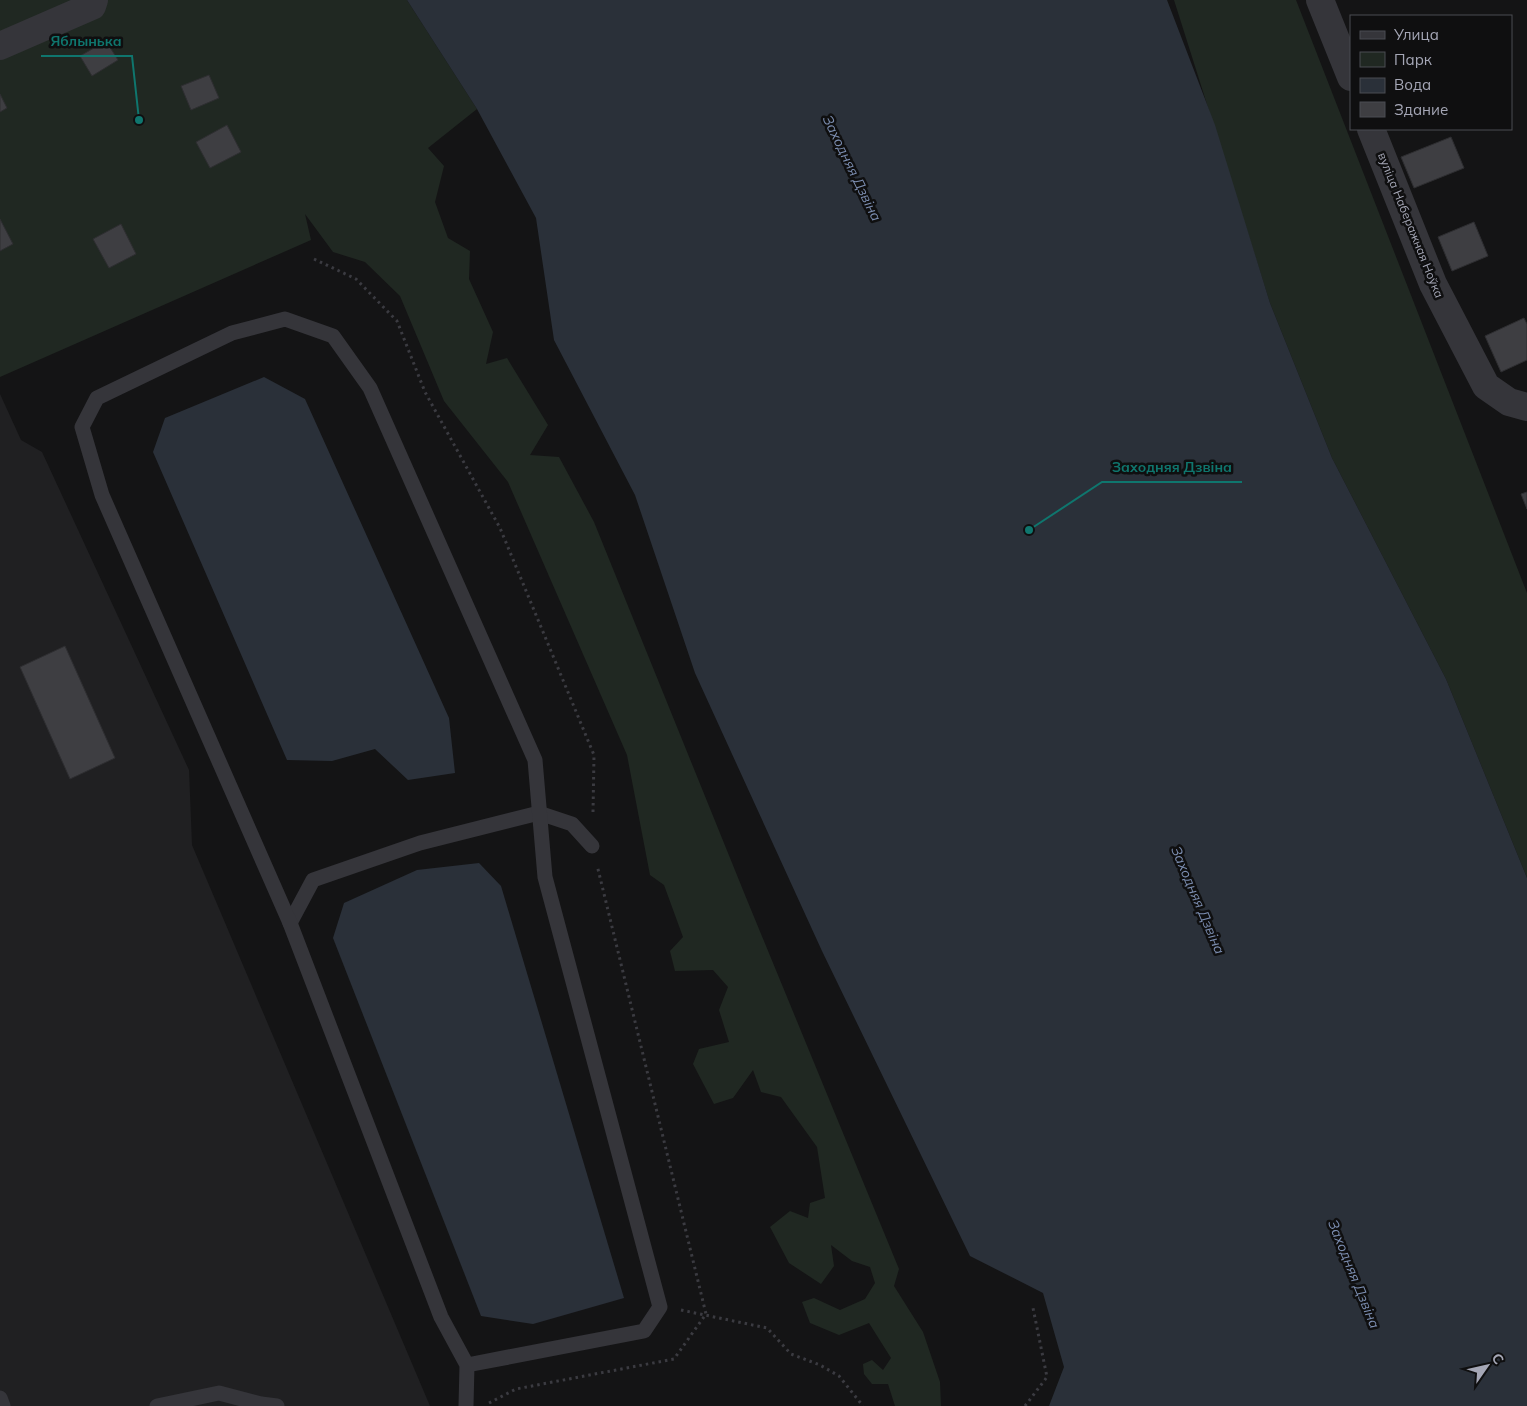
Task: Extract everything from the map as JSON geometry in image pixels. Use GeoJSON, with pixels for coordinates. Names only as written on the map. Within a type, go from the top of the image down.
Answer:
{"type":"FeatureCollection","features":[{"type":"Feature","properties":{"kind":"street"},"geometry":{"type":"LineString","coordinates":[[0,46],[92,6],[94,0]]}},
{"type":"Feature","properties":{"kind":"street"},"geometry":{"type":"LineString","coordinates":[[1320,0],[1350,75]]}},
{"type":"Feature","properties":{"kind":"street","name":"вуліца Наберажная Ноўка"},"geometry":{"type":"LineString","coordinates":[[1372,130],[1433,284],[1486,386],[1510,402],[1527,407]]}},
{"type":"Feature","properties":{"kind":"lane"},"geometry":{"type":"LineString","coordinates":[[466,1406],[467,1365],[441,1317],[290,923],[102,494],[82,427],[97,398],[232,333],[285,319],[333,336],[370,388],[535,760],[545,876],[660,1307],[644,1331],[467,1365]]}},
{"type":"Feature","properties":{"kind":"lane"},"geometry":{"type":"LineString","coordinates":[[290,923],[313,880],[420,843],[539,813],[572,824],[592,846]]}},
{"type":"Feature","properties":{"kind":"lane"},"geometry":{"type":"LineString","coordinates":[[157,1406],[219,1393],[261,1405],[277,1406]]}},
{"type":"Feature","properties":{"kind":"lane"},"geometry":{"type":"LineString","coordinates":[[0,1398],[3,1406]]}},
{"type":"Feature","properties":{"kind":"path"},"geometry":{"type":"LineString","coordinates":[[314,259],[356,280],[397,321],[425,392],[500,528],[594,755],[592,846]]}},
{"type":"Feature","properties":{"kind":"path"},"geometry":{"type":"LineString","coordinates":[[660,1307],[706,1314],[767,1328],[791,1354],[820,1365],[839,1376],[863,1406]]}},
{"type":"Feature","properties":{"kind":"path"},"geometry":{"type":"LineString","coordinates":[[1025,1406],[1046,1377],[1033,1308]]}},
{"type":"Feature","properties":{"kind":"shaded area"},"geometry":{"type":"Polygon","coordinates":[[[0,394],[21,440],[42,452],[189,770],[192,845],[430,1406],[0,1406],[0,394]]]}},
{"type":"Feature","properties":{"kind":"green space"},"geometry":{"type":"Polygon","coordinates":[[[0,0],[407,0],[477,109],[428,148],[444,166],[435,202],[448,238],[470,251],[469,279],[493,332],[486,364],[507,358],[548,425],[530,455],[559,457],[594,522],[899,1269],[894,1286],[923,1332],[940,1382],[941,1406],[895,1406],[888,1384],[872,1384],[864,1374],[863,1364],[872,1360],[883,1370],[891,1358],[869,1323],[839,1335],[810,1323],[802,1302],[814,1298],[840,1310],[865,1299],[875,1283],[870,1267],[852,1261],[831,1245],[834,1266],[821,1284],[789,1263],[770,1227],[790,1211],[808,1218],[810,1203],[825,1198],[817,1147],[781,1097],[761,1092],[753,1070],[733,1098],[714,1104],[693,1064],[699,1049],[729,1042],[719,1010],[728,987],[713,970],[675,971],[670,951],[683,937],[664,885],[650,875],[627,755],[508,482],[444,401],[400,296],[365,262],[333,252],[305,214],[311,240],[0,377],[0,0]]]}},
{"type":"Feature","properties":{"kind":"green space"},"geometry":{"type":"Polygon","coordinates":[[[1174,0],[1296,0],[1527,593],[1527,878],[1446,679],[1332,458],[1270,303],[1174,0]]]}},
{"type":"Feature","properties":{"kind":"water"},"geometry":{"type":"Polygon","coordinates":[[[407,0],[1167,0],[1215,125],[1270,303],[1332,458],[1446,679],[1527,878],[1527,1406],[1049,1406],[1064,1367],[1043,1293],[970,1256],[822,951],[695,673],[635,495],[554,340],[536,218],[477,109],[407,0]]]}},
{"type":"Feature","properties":{"kind":"water"},"geometry":{"type":"Polygon","coordinates":[[[264,377],[305,399],[449,718],[455,773],[408,780],[375,749],[332,761],[287,760],[153,452],[165,418],[264,377]]]}},
{"type":"Feature","properties":{"kind":"water"},"geometry":{"type":"Polygon","coordinates":[[[479,863],[501,886],[624,1298],[533,1324],[481,1316],[333,938],[344,903],[417,870],[479,863]]]}},
{"type":"Feature","properties":{"kind":"building"},"geometry":{"type":"Polygon","coordinates":[[[106,41],[118,60],[92,76],[80,56],[106,41]]]}},
{"type":"Feature","properties":{"kind":"building"},"geometry":{"type":"Polygon","coordinates":[[[209,75],[219,98],[191,110],[181,86],[209,75]]]}},
{"type":"Feature","properties":{"kind":"building"},"geometry":{"type":"Polygon","coordinates":[[[0,94],[7,108],[0,112],[0,94]]]}},
{"type":"Feature","properties":{"kind":"building"},"geometry":{"type":"Polygon","coordinates":[[[227,125],[241,152],[210,168],[196,142],[227,125]]]}},
{"type":"Feature","properties":{"kind":"building"},"geometry":{"type":"Polygon","coordinates":[[[1451,137],[1464,168],[1414,188],[1401,157],[1451,137]]]}},
{"type":"Feature","properties":{"kind":"building"},"geometry":{"type":"Polygon","coordinates":[[[0,219],[13,244],[0,251],[0,219]]]}},
{"type":"Feature","properties":{"kind":"building"},"geometry":{"type":"Polygon","coordinates":[[[1474,222],[1488,256],[1452,271],[1438,237],[1474,222]]]}},
{"type":"Feature","properties":{"kind":"building"},"geometry":{"type":"Polygon","coordinates":[[[121,224],[136,254],[109,268],[93,239],[121,224]]]}},
{"type":"Feature","properties":{"kind":"building"},"geometry":{"type":"Polygon","coordinates":[[[1524,318],[1527,324],[1527,360],[1501,372],[1485,336],[1524,318]]]}},
{"type":"Feature","properties":{"kind":"building"},"geometry":{"type":"Polygon","coordinates":[[[1527,492],[1527,509],[1521,494],[1527,492]]]}},
{"type":"Feature","properties":{"kind":"building"},"geometry":{"type":"Polygon","coordinates":[[[65,646],[115,758],[70,779],[20,667],[65,646]]]}},
{"type":"Feature","properties":{"kind":"place","name":"Яблынька"},"geometry":{"type":"Point","coordinates":[139,120]}},
{"type":"Feature","properties":{"kind":"place","name":"Заходняя Дзвіна"},"geometry":{"type":"Point","coordinates":[1029,530]}}]}
